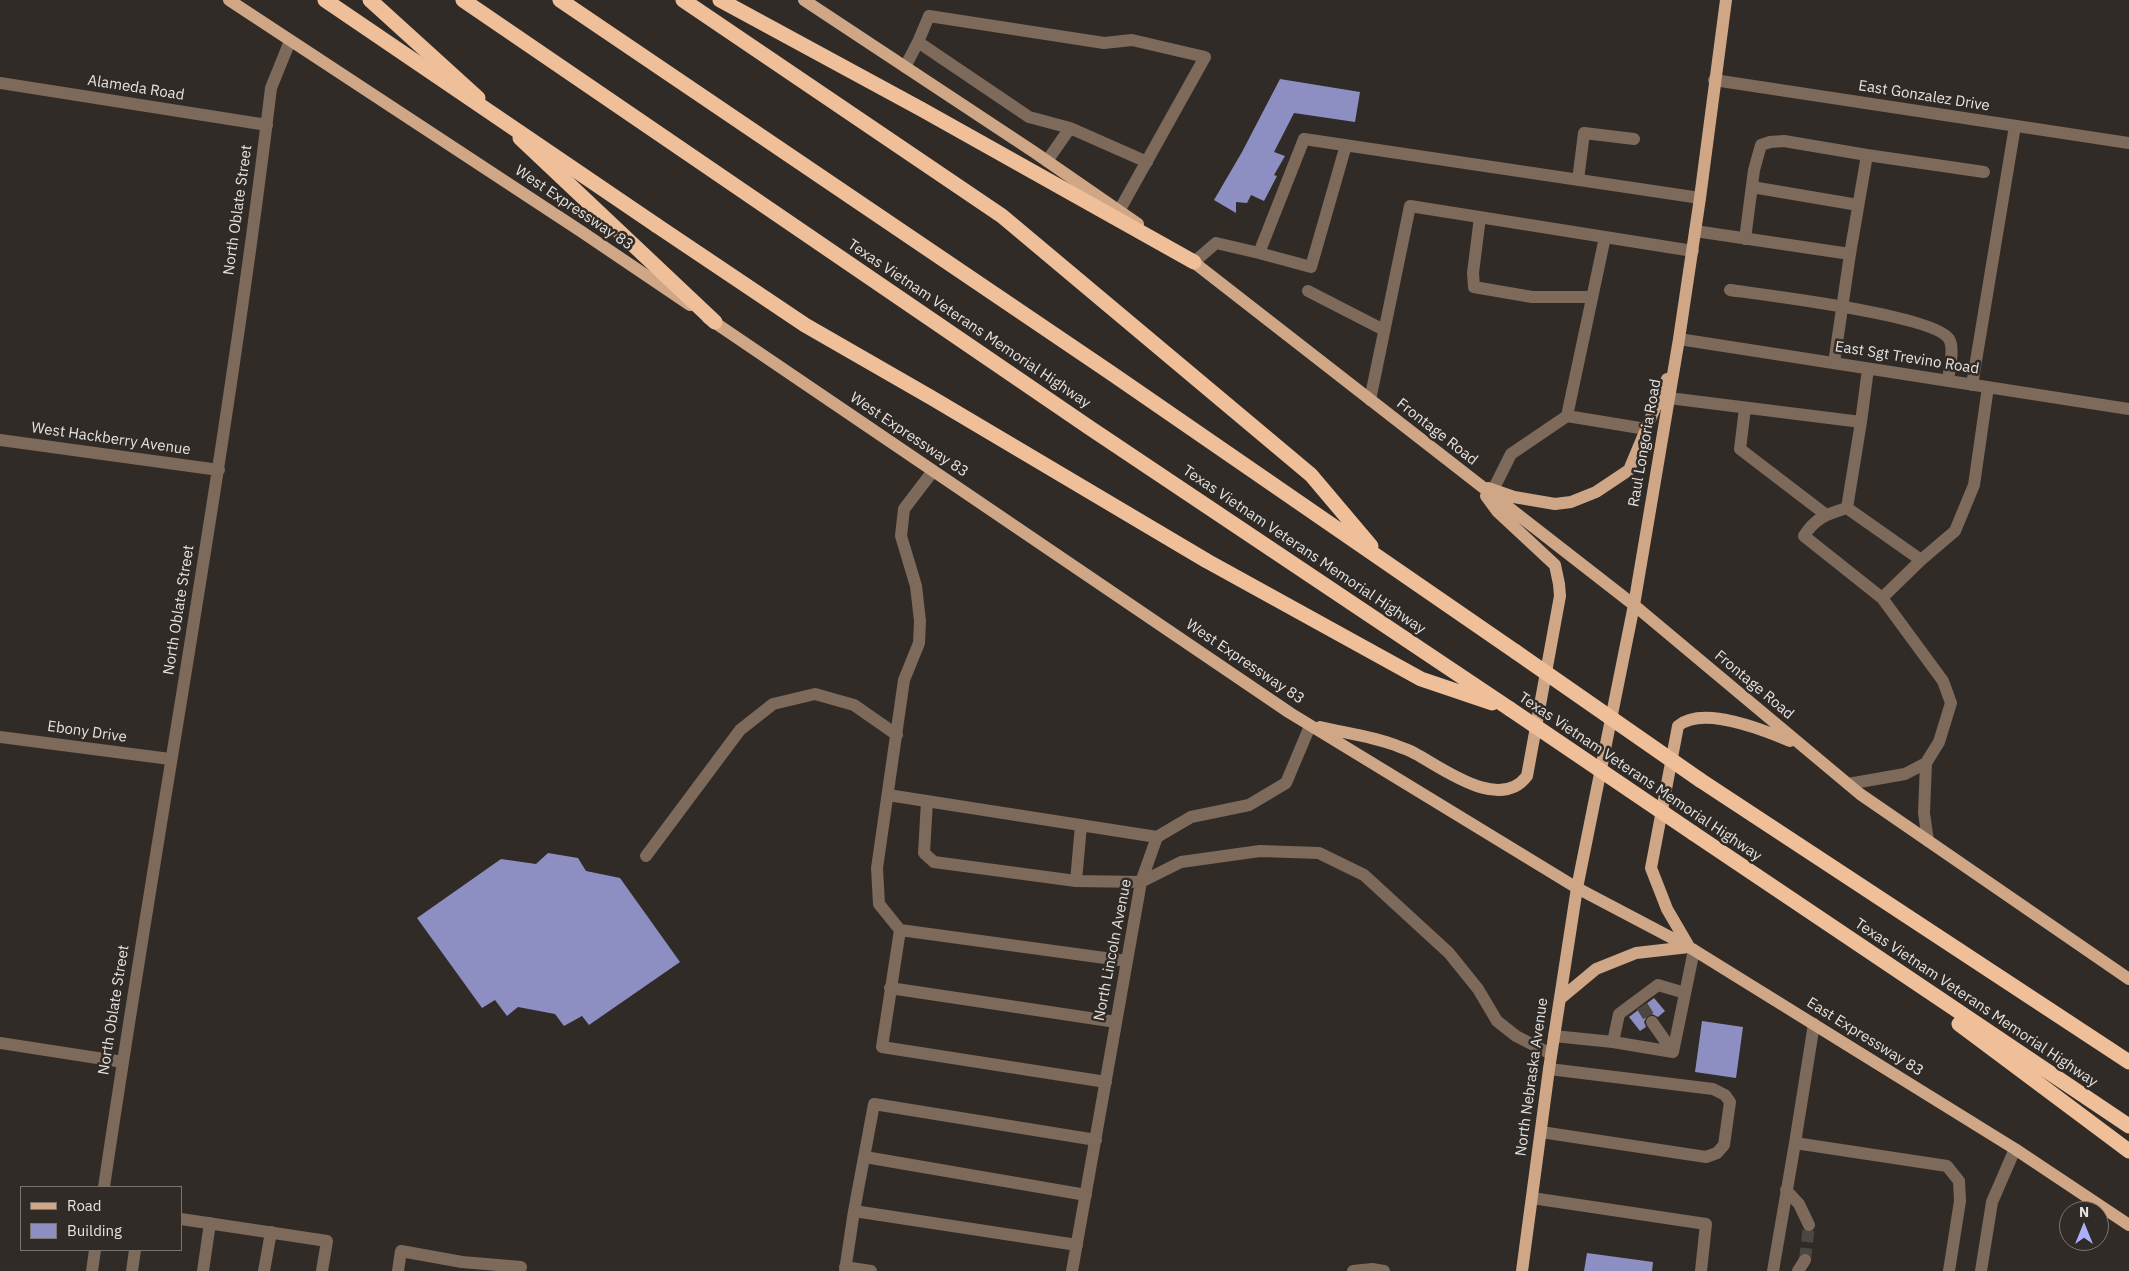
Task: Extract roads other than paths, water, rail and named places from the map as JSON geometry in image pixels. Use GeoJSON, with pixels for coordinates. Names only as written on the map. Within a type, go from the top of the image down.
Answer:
{"type":"FeatureCollection","features":[{"type":"Feature","properties":{"kind":"highway"},"geometry":{"type":"LineString","coordinates":[[325,0],[656,226],[805,325],[1207,561],[1421,679],[1510,709]]}},
{"type":"Feature","properties":{"kind":"highway"},"geometry":{"type":"LineString","coordinates":[[370,0],[518,136],[715,322]]}},
{"type":"Feature","properties":{"kind":"highway","name":"Texas Vietnam Veterans Memorial Highway"},"geometry":{"type":"LineString","coordinates":[[463,0],[1098,434],[1510,709],[1819,920],[2129,1126]]}},
{"type":"Feature","properties":{"kind":"highway","name":"Texas Vietnam Veterans Memorial Highway"},"geometry":{"type":"LineString","coordinates":[[560,0],[1111,373],[1700,780],[2129,1062]]}},
{"type":"Feature","properties":{"kind":"highway"},"geometry":{"type":"LineString","coordinates":[[683,0],[1002,216],[1312,475],[1383,561]]}},
{"type":"Feature","properties":{"kind":"highway"},"geometry":{"type":"LineString","coordinates":[[720,0],[1194,262]]}},
{"type":"Feature","properties":{"kind":"highway"},"geometry":{"type":"LineString","coordinates":[[1819,920],[2129,1151]]}},
{"type":"Feature","properties":{"kind":"highway"},"geometry":{"type":"LineString","coordinates":[[2013,984],[2129,1051]]}},
{"type":"Feature","properties":{"kind":"main road","name":"West Expressway 83"},"geometry":{"type":"LineString","coordinates":[[229,0],[582,232],[1310,726],[1576,888]]}},
{"type":"Feature","properties":{"kind":"main road"},"geometry":{"type":"LineString","coordinates":[[804,0],[1047,161],[1194,262],[1370,400]]}},
{"type":"Feature","properties":{"kind":"main road","name":"Raul Longoria Road"},"geometry":{"type":"LineString","coordinates":[[1576,888],[1634,605],[1668,398],[1680,339],[1726,0]]}},
{"type":"Feature","properties":{"kind":"main road"},"geometry":{"type":"LineString","coordinates":[[1476,484],[1514,497],[1555,504],[1572,502],[1596,492],[1629,470],[1676,359]]}},
{"type":"Feature","properties":{"kind":"main road","name":"Frontage Road"},"geometry":{"type":"LineString","coordinates":[[1370,400],[1634,605],[1848,784],[2129,979]]}},
{"type":"Feature","properties":{"kind":"main road"},"geometry":{"type":"LineString","coordinates":[[1310,726],[1380,740],[1414,752],[1472,785],[1497,790],[1521,782],[1527,776],[1560,596],[1559,584],[1555,565],[1497,511],[1476,484]]}},
{"type":"Feature","properties":{"kind":"main road"},"geometry":{"type":"LineString","coordinates":[[1560,999],[1596,969],[1628,956],[1636,953],[1692,949],[1667,909],[1652,868],[1678,726],[1688,720],[1708,719],[1747,724],[1801,744]]}},
{"type":"Feature","properties":{"kind":"main road","name":"East Expressway 83"},"geometry":{"type":"LineString","coordinates":[[1576,888],[1692,949],[2015,1149],[2129,1224]]}},
{"type":"Feature","properties":{"kind":"main road","name":"North Nebraska Avenue"},"geometry":{"type":"LineString","coordinates":[[1522,1271],[1551,1054],[1576,888]]}},
{"type":"Feature","properties":{"kind":"street"},"geometry":{"type":"LineString","coordinates":[[905,67],[929,16],[1104,43],[1132,40],[1205,57],[1119,211]]}},
{"type":"Feature","properties":{"kind":"street","name":"North Oblate Street"},"geometry":{"type":"LineString","coordinates":[[104,1186],[170,759],[218,470],[271,88],[290,41]]}},
{"type":"Feature","properties":{"kind":"street"},"geometry":{"type":"LineString","coordinates":[[918,42],[1029,117],[1070,128],[1147,162]]}},
{"type":"Feature","properties":{"kind":"street","name":"East Gonzalez Drive"},"geometry":{"type":"LineString","coordinates":[[1714,80],[2129,143]]}},
{"type":"Feature","properties":{"kind":"street","name":"Alameda Road"},"geometry":{"type":"LineString","coordinates":[[0,83],[267,125]]}},
{"type":"Feature","properties":{"kind":"street"},"geometry":{"type":"LineString","coordinates":[[1972,385],[2015,126]]}},
{"type":"Feature","properties":{"kind":"street"},"geometry":{"type":"LineString","coordinates":[[1047,161],[1070,128]]}},
{"type":"Feature","properties":{"kind":"street"},"geometry":{"type":"LineString","coordinates":[[1578,180],[1584,132],[1634,139]]}},
{"type":"Feature","properties":{"kind":"street"},"geometry":{"type":"LineString","coordinates":[[1259,254],[1304,139],[1700,198]]}},
{"type":"Feature","properties":{"kind":"street"},"geometry":{"type":"LineString","coordinates":[[1745,239],[1758,151],[1761,145],[1770,142],[1784,141],[1984,172]]}},
{"type":"Feature","properties":{"kind":"street"},"geometry":{"type":"LineString","coordinates":[[1194,262],[1216,243],[1311,267],[1346,145]]}},
{"type":"Feature","properties":{"kind":"street"},"geometry":{"type":"LineString","coordinates":[[1834,363],[1867,155]]}},
{"type":"Feature","properties":{"kind":"street"},"geometry":{"type":"LineString","coordinates":[[1752,187],[1858,205]]}},
{"type":"Feature","properties":{"kind":"street"},"geometry":{"type":"LineString","coordinates":[[1370,400],[1410,206],[1693,251]]}},
{"type":"Feature","properties":{"kind":"street"},"geometry":{"type":"LineString","coordinates":[[1480,217],[1473,273],[1474,287],[1532,297],[1592,297]]}},
{"type":"Feature","properties":{"kind":"street"},"geometry":{"type":"LineString","coordinates":[[1696,231],[1850,254]]}},
{"type":"Feature","properties":{"kind":"street"},"geometry":{"type":"LineString","coordinates":[[1567,416],[1605,237]]}},
{"type":"Feature","properties":{"kind":"street"},"geometry":{"type":"LineString","coordinates":[[1730,290],[1842,306],[1909,321],[1941,332],[1948,338],[1951,346],[1948,381]]}},
{"type":"Feature","properties":{"kind":"street"},"geometry":{"type":"LineString","coordinates":[[1308,291],[1384,330]]}},
{"type":"Feature","properties":{"kind":"street","name":"East Sgt Trevino Road"},"geometry":{"type":"LineString","coordinates":[[1680,339],[2129,409]]}},
{"type":"Feature","properties":{"kind":"street"},"geometry":{"type":"LineString","coordinates":[[1847,508],[1868,368]]}},
{"type":"Feature","properties":{"kind":"street"},"geometry":{"type":"LineString","coordinates":[[1882,598],[1921,560],[1955,531],[1974,485],[1988,387]]}},
{"type":"Feature","properties":{"kind":"street"},"geometry":{"type":"LineString","coordinates":[[1668,398],[1861,422]]}},
{"type":"Feature","properties":{"kind":"street"},"geometry":{"type":"LineString","coordinates":[[1745,408],[1740,449],[1824,514]]}},
{"type":"Feature","properties":{"kind":"street"},"geometry":{"type":"LineString","coordinates":[[1493,490],[1511,454],[1567,416],[1646,429]]}},
{"type":"Feature","properties":{"kind":"street","name":"West Hackberry Avenue"},"geometry":{"type":"LineString","coordinates":[[0,440],[218,470]]}},
{"type":"Feature","properties":{"kind":"street"},"geometry":{"type":"LineString","coordinates":[[933,470],[904,509],[901,536],[916,586],[920,621],[919,643],[904,680],[877,868],[879,904],[900,930],[1127,961]]}},
{"type":"Feature","properties":{"kind":"street"},"geometry":{"type":"LineString","coordinates":[[1921,560],[1847,508],[1824,514],[1811,524],[1804,536],[1882,598],[1943,681],[1951,703],[1939,742],[1926,764],[1924,813],[1928,841]]}},
{"type":"Feature","properties":{"kind":"street"},"geometry":{"type":"LineString","coordinates":[[646,856],[740,730],[773,704],[815,694],[854,705],[896,735]]}},
{"type":"Feature","properties":{"kind":"street"},"geometry":{"type":"LineString","coordinates":[[888,795],[1157,837],[1190,817],[1249,805],[1286,783],[1310,726]]}},
{"type":"Feature","properties":{"kind":"street","name":"Ebony Drive"},"geometry":{"type":"LineString","coordinates":[[0,737],[170,759]]}},
{"type":"Feature","properties":{"kind":"street"},"geometry":{"type":"LineString","coordinates":[[1848,784],[1905,774],[1926,764]]}},
{"type":"Feature","properties":{"kind":"street"},"geometry":{"type":"LineString","coordinates":[[927,801],[924,853],[934,862],[1076,881],[1141,882],[1181,862],[1260,851],[1319,853],[1364,875],[1450,953],[1478,989],[1497,1021],[1516,1036],[1551,1054]]}},
{"type":"Feature","properties":{"kind":"street"},"geometry":{"type":"LineString","coordinates":[[1076,881],[1081,825]]}},
{"type":"Feature","properties":{"kind":"street","name":"North Lincoln Avenue"},"geometry":{"type":"LineString","coordinates":[[1072,1271],[1141,882],[1157,837]]}},
{"type":"Feature","properties":{"kind":"street"},"geometry":{"type":"LineString","coordinates":[[900,930],[882,1047],[1106,1082]]}},
{"type":"Feature","properties":{"kind":"street"},"geometry":{"type":"LineString","coordinates":[[1673,1052],[1692,949]]}},
{"type":"Feature","properties":{"kind":"street"},"geometry":{"type":"LineString","coordinates":[[1613,1042],[1619,1014],[1640,1003],[1658,985],[1685,993]]}},
{"type":"Feature","properties":{"kind":"street"},"geometry":{"type":"LineString","coordinates":[[890,988],[1116,1022]]}},
{"type":"Feature","properties":{"kind":"street"},"geometry":{"type":"LineString","coordinates":[[1652,1022],[1673,1052]]}},
{"type":"Feature","properties":{"kind":"street"},"geometry":{"type":"LineString","coordinates":[[1773,1271],[1814,1024]]}},
{"type":"Feature","properties":{"kind":"street"},"geometry":{"type":"LineString","coordinates":[[1554,1036],[1613,1042],[1673,1052]]}},
{"type":"Feature","properties":{"kind":"street"},"geometry":{"type":"LineString","coordinates":[[0,1043],[123,1062]]}},
{"type":"Feature","properties":{"kind":"street"},"geometry":{"type":"LineString","coordinates":[[1541,1132],[1706,1156],[1717,1153],[1724,1145],[1730,1102],[1725,1095],[1713,1089],[1549,1069]]}},
{"type":"Feature","properties":{"kind":"street"},"geometry":{"type":"LineString","coordinates":[[871,1271],[846,1269],[854,1211],[874,1104],[1096,1140]]}},
{"type":"Feature","properties":{"kind":"street"},"geometry":{"type":"LineString","coordinates":[[1794,1143],[1947,1166],[1960,1181],[1960,1201],[1948,1271]]}},
{"type":"Feature","properties":{"kind":"street"},"geometry":{"type":"LineString","coordinates":[[1981,1271],[1992,1202],[2015,1149]]}},
{"type":"Feature","properties":{"kind":"street"},"geometry":{"type":"LineString","coordinates":[[865,1157],[1086,1195]]}},
{"type":"Feature","properties":{"kind":"street"},"geometry":{"type":"LineString","coordinates":[[1786,1190],[1799,1204],[1809,1225]]}},
{"type":"Feature","properties":{"kind":"street"},"geometry":{"type":"LineString","coordinates":[[1532,1198],[1706,1224],[1701,1271]]}},
{"type":"Feature","properties":{"kind":"street"},"geometry":{"type":"LineString","coordinates":[[854,1211],[1077,1244]]}},
{"type":"Feature","properties":{"kind":"street"},"geometry":{"type":"LineString","coordinates":[[182,1219],[327,1241],[322,1271]]}},
{"type":"Feature","properties":{"kind":"street"},"geometry":{"type":"LineString","coordinates":[[203,1271],[210,1223]]}},
{"type":"Feature","properties":{"kind":"street"},"geometry":{"type":"LineString","coordinates":[[264,1271],[271,1232]]}},
{"type":"Feature","properties":{"kind":"street"},"geometry":{"type":"LineString","coordinates":[[92,1271],[95,1251]]}},
{"type":"Feature","properties":{"kind":"street"},"geometry":{"type":"LineString","coordinates":[[132,1271],[135,1251]]}},
{"type":"Feature","properties":{"kind":"street"},"geometry":{"type":"LineString","coordinates":[[398,1271],[401,1251],[461,1266],[521,1267],[520,1271]]}},
{"type":"Feature","properties":{"kind":"street"},"geometry":{"type":"LineString","coordinates":[[1353,1271],[1372,1269],[1384,1271]]}},
{"type":"Feature","properties":{"kind":"tunnel"},"geometry":{"type":"LineString","coordinates":[[1642,1006],[1652,1022]]}},
{"type":"Feature","properties":{"kind":"tunnel"},"geometry":{"type":"LineString","coordinates":[[1805,1260],[1809,1225]]}}]}
